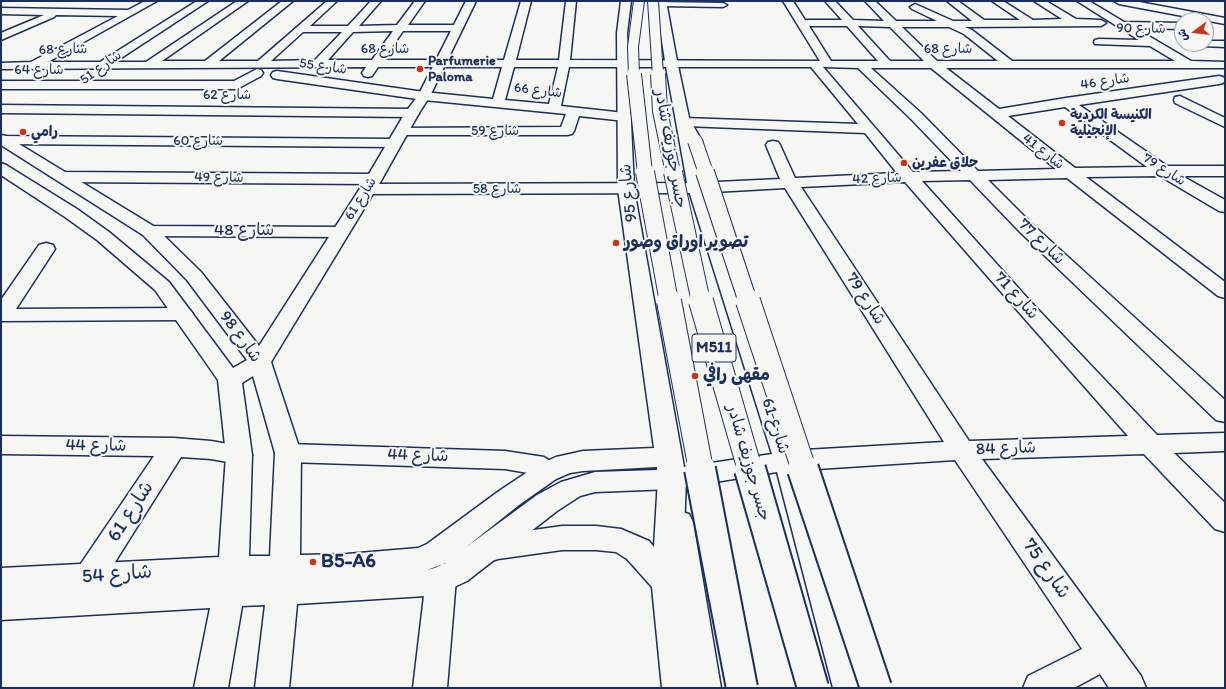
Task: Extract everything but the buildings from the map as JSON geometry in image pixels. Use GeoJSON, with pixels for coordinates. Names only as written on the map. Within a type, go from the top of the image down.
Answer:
{"type":"FeatureCollection","features":[{"type":"Feature","properties":{"kind":"main road"},"geometry":{"type":"LineString","coordinates":[[1,11],[23,1]]}},
{"type":"Feature","properties":{"kind":"main road"},"geometry":{"type":"LineString","coordinates":[[33,66],[152,1]]}},
{"type":"Feature","properties":{"kind":"main road","name":"شارع 51"},"geometry":{"type":"LineString","coordinates":[[25,121],[78,84],[102,65],[203,1]]}},
{"type":"Feature","properties":{"kind":"main road"},"geometry":{"type":"LineString","coordinates":[[149,65],[243,1]]}},
{"type":"Feature","properties":{"kind":"main road"},"geometry":{"type":"LineString","coordinates":[[213,65],[288,1]]}},
{"type":"Feature","properties":{"kind":"main road","name":"شارع 55"},"geometry":{"type":"LineString","coordinates":[[259,68],[332,1]]}},
{"type":"Feature","properties":{"kind":"main road"},"geometry":{"type":"LineString","coordinates":[[318,64],[376,1]]}},
{"type":"Feature","properties":{"kind":"main road"},"geometry":{"type":"LineString","coordinates":[[356,87],[402,28],[420,1]]}},
{"type":"Feature","properties":{"kind":"main road","name":"شارع 61"},"geometry":{"type":"LineString","coordinates":[[230,380],[260,362],[371,184],[412,113],[424,96],[442,63],[471,1]]}},
{"type":"Feature","properties":{"kind":"main road"},"geometry":{"type":"LineString","coordinates":[[498,103],[526,1]]}},
{"type":"Feature","properties":{"kind":"main road"},"geometry":{"type":"LineString","coordinates":[[554,109],[563,72],[571,1]]}},
{"type":"Feature","properties":{"kind":"main road","name":"شارع 95"},"geometry":{"type":"LineString","coordinates":[[626,1],[622,33],[626,189],[671,468]]}},
{"type":"Feature","properties":{"kind":"main road","name":"جسر جوزيف شادر"},"geometry":{"type":"LineString","coordinates":[[639,1],[633,47],[634,78],[646,182],[742,688]]}},
{"type":"Feature","properties":{"kind":"main road","name":"شارع 71"},"geometry":{"type":"LineString","coordinates":[[788,1],[802,23],[821,64],[869,129],[909,178],[1151,445],[1225,521]]}},
{"type":"Feature","properties":{"kind":"main road"},"geometry":{"type":"LineString","coordinates":[[830,1],[887,64]]}},
{"type":"Feature","properties":{"kind":"main road","name":"شارع 41"},"geometry":{"type":"LineString","coordinates":[[870,1],[934,64],[995,114],[1225,292]]}},
{"type":"Feature","properties":{"kind":"main road"},"geometry":{"type":"LineString","coordinates":[[952,1],[981,23]]}},
{"type":"Feature","properties":{"kind":"main road"},"geometry":{"type":"LineString","coordinates":[[997,1],[1032,28]]}},
{"type":"Feature","properties":{"kind":"main road"},"geometry":{"type":"LineString","coordinates":[[1039,1],[1074,22]]}},
{"type":"Feature","properties":{"kind":"main road"},"geometry":{"type":"LineString","coordinates":[[1082,1],[1189,65],[1222,82]]}},
{"type":"Feature","properties":{"kind":"main road"},"geometry":{"type":"LineString","coordinates":[[1119,1],[1225,21]]}},
{"type":"Feature","properties":{"kind":"main road","name":"شارع 61"},"geometry":{"type":"LineString","coordinates":[[659,2],[672,64],[689,132],[696,188],[787,461],[850,688]]}},
{"type":"Feature","properties":{"kind":"main road","name":"جسر جوزيف شادر"},"geometry":{"type":"LineString","coordinates":[[659,2],[660,112],[697,287],[813,688]]}},
{"type":"Feature","properties":{"kind":"main road"},"geometry":{"type":"LineString","coordinates":[[1,37],[75,4]]}},
{"type":"Feature","properties":{"kind":"main road"},"geometry":{"type":"LineString","coordinates":[[915,7],[968,32],[1009,64]]}},
{"type":"Feature","properties":{"kind":"main road"},"geometry":{"type":"LineString","coordinates":[[1,11],[131,13]]}},
{"type":"Feature","properties":{"kind":"main road"},"geometry":{"type":"LineString","coordinates":[[1215,19],[1225,16]]}},
{"type":"Feature","properties":{"kind":"main road"},"geometry":{"type":"LineString","coordinates":[[802,23],[997,23],[1032,28],[1074,22],[1101,23]]}},
{"type":"Feature","properties":{"kind":"main road"},"geometry":{"type":"LineString","coordinates":[[1050,34],[1074,22]]}},
{"type":"Feature","properties":{"kind":"main road"},"geometry":{"type":"LineString","coordinates":[[1124,25],[1174,26]]}},
{"type":"Feature","properties":{"kind":"main road"},"geometry":{"type":"LineString","coordinates":[[1214,27],[1225,27]]}},
{"type":"Feature","properties":{"kind":"main road"},"geometry":{"type":"LineString","coordinates":[[301,29],[458,28]]}},
{"type":"Feature","properties":{"kind":"main road","name":"شارع 90"},"geometry":{"type":"LineString","coordinates":[[1099,42],[1174,43]]}},
{"type":"Feature","properties":{"kind":"main road"},"geometry":{"type":"LineString","coordinates":[[1214,44],[1225,44]]}},
{"type":"Feature","properties":{"kind":"main road","name":"شارع 68"},"geometry":{"type":"LineString","coordinates":[[259,68],[318,64],[442,63],[1225,65]]}},
{"type":"Feature","properties":{"kind":"main road","name":"شارع 68"},"geometry":{"type":"LineString","coordinates":[[1,66],[213,65]]}},
{"type":"Feature","properties":{"kind":"main road","name":"شارع 55"},"geometry":{"type":"LineString","coordinates":[[213,65],[259,68],[356,87],[424,96]]}},
{"type":"Feature","properties":{"kind":"main road","name":"شارع 77"},"geometry":{"type":"LineString","coordinates":[[862,65],[1026,228],[1225,414]]}},
{"type":"Feature","properties":{"kind":"main road","name":"شارع 64"},"geometry":{"type":"LineString","coordinates":[[1,85],[237,85],[259,68]]}},
{"type":"Feature","properties":{"kind":"main road","name":"شارع 46"},"geometry":{"type":"LineString","coordinates":[[995,114],[1066,102],[1222,82]]}},
{"type":"Feature","properties":{"kind":"main road","name":"شارع 66"},"geometry":{"type":"LineString","coordinates":[[424,96],[554,109],[624,118]]}},
{"type":"Feature","properties":{"kind":"main road"},"geometry":{"type":"LineString","coordinates":[[1180,100],[1225,123]]}},
{"type":"Feature","properties":{"kind":"main road","name":"شارع 79"},"geometry":{"type":"LineString","coordinates":[[1066,102],[1163,170],[1225,207]]}},
{"type":"Feature","properties":{"kind":"main road","name":"شارع 62"},"geometry":{"type":"LineString","coordinates":[[1,109],[412,113]]}},
{"type":"Feature","properties":{"kind":"main road","name":"شارع 59"},"geometry":{"type":"LineString","coordinates":[[398,137],[567,131],[573,112]]}},
{"type":"Feature","properties":{"kind":"main road"},"geometry":{"type":"LineString","coordinates":[[869,129],[689,132],[876,688]]}},
{"type":"Feature","properties":{"kind":"main road","name":"شارع 60"},"geometry":{"type":"LineString","coordinates":[[4,136],[398,137]]}},
{"type":"Feature","properties":{"kind":"main road","name":"شارع 98"},"geometry":{"type":"LineString","coordinates":[[4,136],[64,177],[149,231],[194,276],[260,362],[288,453],[284,580],[272,688]]}},
{"type":"Feature","properties":{"kind":"main road","name":"شارع 79"},"geometry":{"type":"LineString","coordinates":[[773,145],[789,182],[962,450]]}},
{"type":"Feature","properties":{"kind":"main road","name":"شارع 42"},"geometry":{"type":"LineString","coordinates":[[626,189],[696,188],[789,182],[1163,170],[1225,171]]}},
{"type":"Feature","properties":{"kind":"main road","name":"شارع 98"},"geometry":{"type":"LineString","coordinates":[[3,172],[72,213],[103,236],[162,286],[230,380],[238,455],[231,581],[211,688]]}},
{"type":"Feature","properties":{"kind":"main road","name":"شارع 49"},"geometry":{"type":"LineString","coordinates":[[64,177],[371,184]]}},
{"type":"Feature","properties":{"kind":"main road","name":"شارع 58"},"geometry":{"type":"LineString","coordinates":[[371,184],[626,189]]}},
{"type":"Feature","properties":{"kind":"main road","name":"شارع 48"},"geometry":{"type":"LineString","coordinates":[[149,231],[340,232]]}},
{"type":"Feature","properties":{"kind":"main road"},"geometry":{"type":"LineString","coordinates":[[1,315],[46,249]]}},
{"type":"Feature","properties":{"kind":"main road"},"geometry":{"type":"LineString","coordinates":[[1,315],[183,314]]}},
{"type":"Feature","properties":{"kind":"main road","name":"شارع 84"},"geometry":{"type":"LineString","coordinates":[[671,468],[962,450],[1225,442]]}},
{"type":"Feature","properties":{"kind":"main road","name":"شارع 44"},"geometry":{"type":"LineString","coordinates":[[1,445],[174,448],[211,450],[238,455]]}},
{"type":"Feature","properties":{"kind":"main road","name":"شارع 61"},"geometry":{"type":"LineString","coordinates":[[89,577],[174,448]]}},
{"type":"Feature","properties":{"kind":"main road","name":"شارع 75"},"geometry":{"type":"LineString","coordinates":[[962,450],[1130,688]]}},
{"type":"Feature","properties":{"kind":"main road","name":"شارع 44"},"geometry":{"type":"LineString","coordinates":[[288,453],[373,454],[505,460],[535,464],[546,472]]}},
{"type":"Feature","properties":{"kind":"main road"},"geometry":{"type":"LineString","coordinates":[[231,581],[284,580],[347,567],[419,560],[438,553],[509,498],[546,472],[565,464],[584,461],[671,468]]}},
{"type":"Feature","properties":{"kind":"main road"},"geometry":{"type":"LineString","coordinates":[[284,580],[343,590],[426,583],[441,579],[456,572],[547,502],[571,489],[595,482],[671,468]]}},
{"type":"Feature","properties":{"kind":"main road"},"geometry":{"type":"LineString","coordinates":[[671,468],[668,583],[679,688]]}},
{"type":"Feature","properties":{"kind":"main road"},"geometry":{"type":"LineString","coordinates":[[671,468],[704,688]]}},
{"type":"Feature","properties":{"kind":"main road"},"geometry":{"type":"LineString","coordinates":[[482,552],[498,547],[562,538],[596,538],[621,541],[638,550],[668,583]]}},
{"type":"Feature","properties":{"kind":"main road","name":"شارع 54"},"geometry":{"type":"LineString","coordinates":[[1,581],[89,577],[231,581]]}},
{"type":"Feature","properties":{"kind":"main road"},"geometry":{"type":"LineString","coordinates":[[430,688],[441,579]]}},
{"type":"Feature","properties":{"kind":"main road","name":"شارع 54"},"geometry":{"type":"LineString","coordinates":[[1,606],[162,596],[231,581]]}},
{"type":"Feature","properties":{"kind":"main road"},"geometry":{"type":"LineString","coordinates":[[1040,688],[1105,654]]}},
{"type":"Feature","properties":{"kind":"lane"},"geometry":{"type":"LineString","coordinates":[[659,2],[723,5]]}},
{"type":"Feature","properties":{"kind":"place","name":"Parfumerie Paloma"},"geometry":{"type":"Point","coordinates":[420,69]}},
{"type":"Feature","properties":{"kind":"place","name":"الكنيسة الكردية الإنجيلية"},"geometry":{"type":"Point","coordinates":[1062,123]}},
{"type":"Feature","properties":{"kind":"place","name":"رامي"},"geometry":{"type":"Point","coordinates":[23,132]}},
{"type":"Feature","properties":{"kind":"place","name":"حلاق عفرين"},"geometry":{"type":"Point","coordinates":[904,163]}},
{"type":"Feature","properties":{"kind":"place","name":"تصوير اوراق وصور"},"geometry":{"type":"Point","coordinates":[616,243]}},
{"type":"Feature","properties":{"kind":"place","name":"مقهى رافي"},"geometry":{"type":"Point","coordinates":[695,376]}},
{"type":"Feature","properties":{"kind":"place","name":"B5-A6"},"geometry":{"type":"Point","coordinates":[313,562]}}]}
